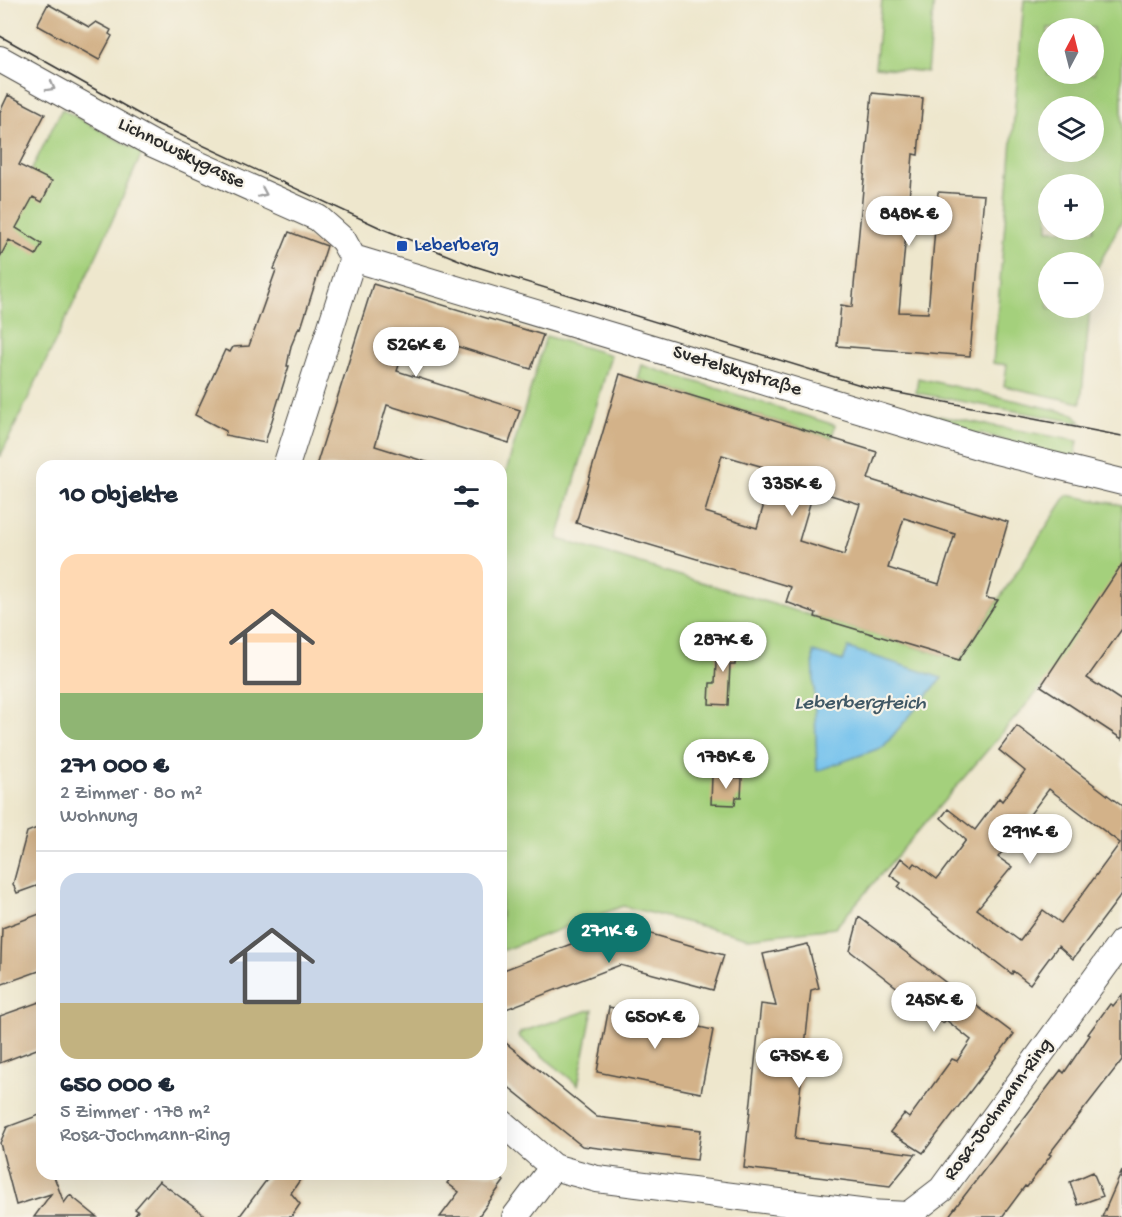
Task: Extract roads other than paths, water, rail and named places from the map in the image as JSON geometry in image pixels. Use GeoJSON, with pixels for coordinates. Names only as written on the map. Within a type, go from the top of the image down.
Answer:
{"type":"FeatureCollection","features":[{"type":"Feature","properties":{"kind":"street","name":"Lichnowskygasse"},"geometry":{"type":"LineString","coordinates":[[0,59],[153,144],[318,218],[343,240],[353,258]]}},
{"type":"Feature","properties":{"kind":"street"},"geometry":{"type":"LineString","coordinates":[[288,460],[353,258]]}},
{"type":"Feature","properties":{"kind":"street","name":"Svetelskystraße"},"geometry":{"type":"LineString","coordinates":[[353,258],[988,449],[1122,482]]}},
{"type":"Feature","properties":{"kind":"street","name":"Rosa-Jochmann-Ring"},"geometry":{"type":"LineString","coordinates":[[507,1127],[553,1167],[597,1179],[908,1216],[942,1189],[1122,942]]}},
{"type":"Feature","properties":{"kind":"street"},"geometry":{"type":"LineString","coordinates":[[515,1217],[553,1167]]}},
{"type":"Feature","properties":{"kind":"water","name":"Leberbergteich"},"geometry":{"type":"Polygon","coordinates":[[[848,648],[942,678],[883,747],[817,771],[813,652],[843,661],[848,648]]]}},
{"type":"Feature","properties":{"kind":"tram line"},"geometry":{"type":"LineString","coordinates":[[0,36],[155,123],[383,229],[474,266],[867,387],[1122,436]]}},
{"type":"Feature","properties":{"kind":"place","name":"Leberberg"},"geometry":{"type":"Point","coordinates":[402,246]}}]}
